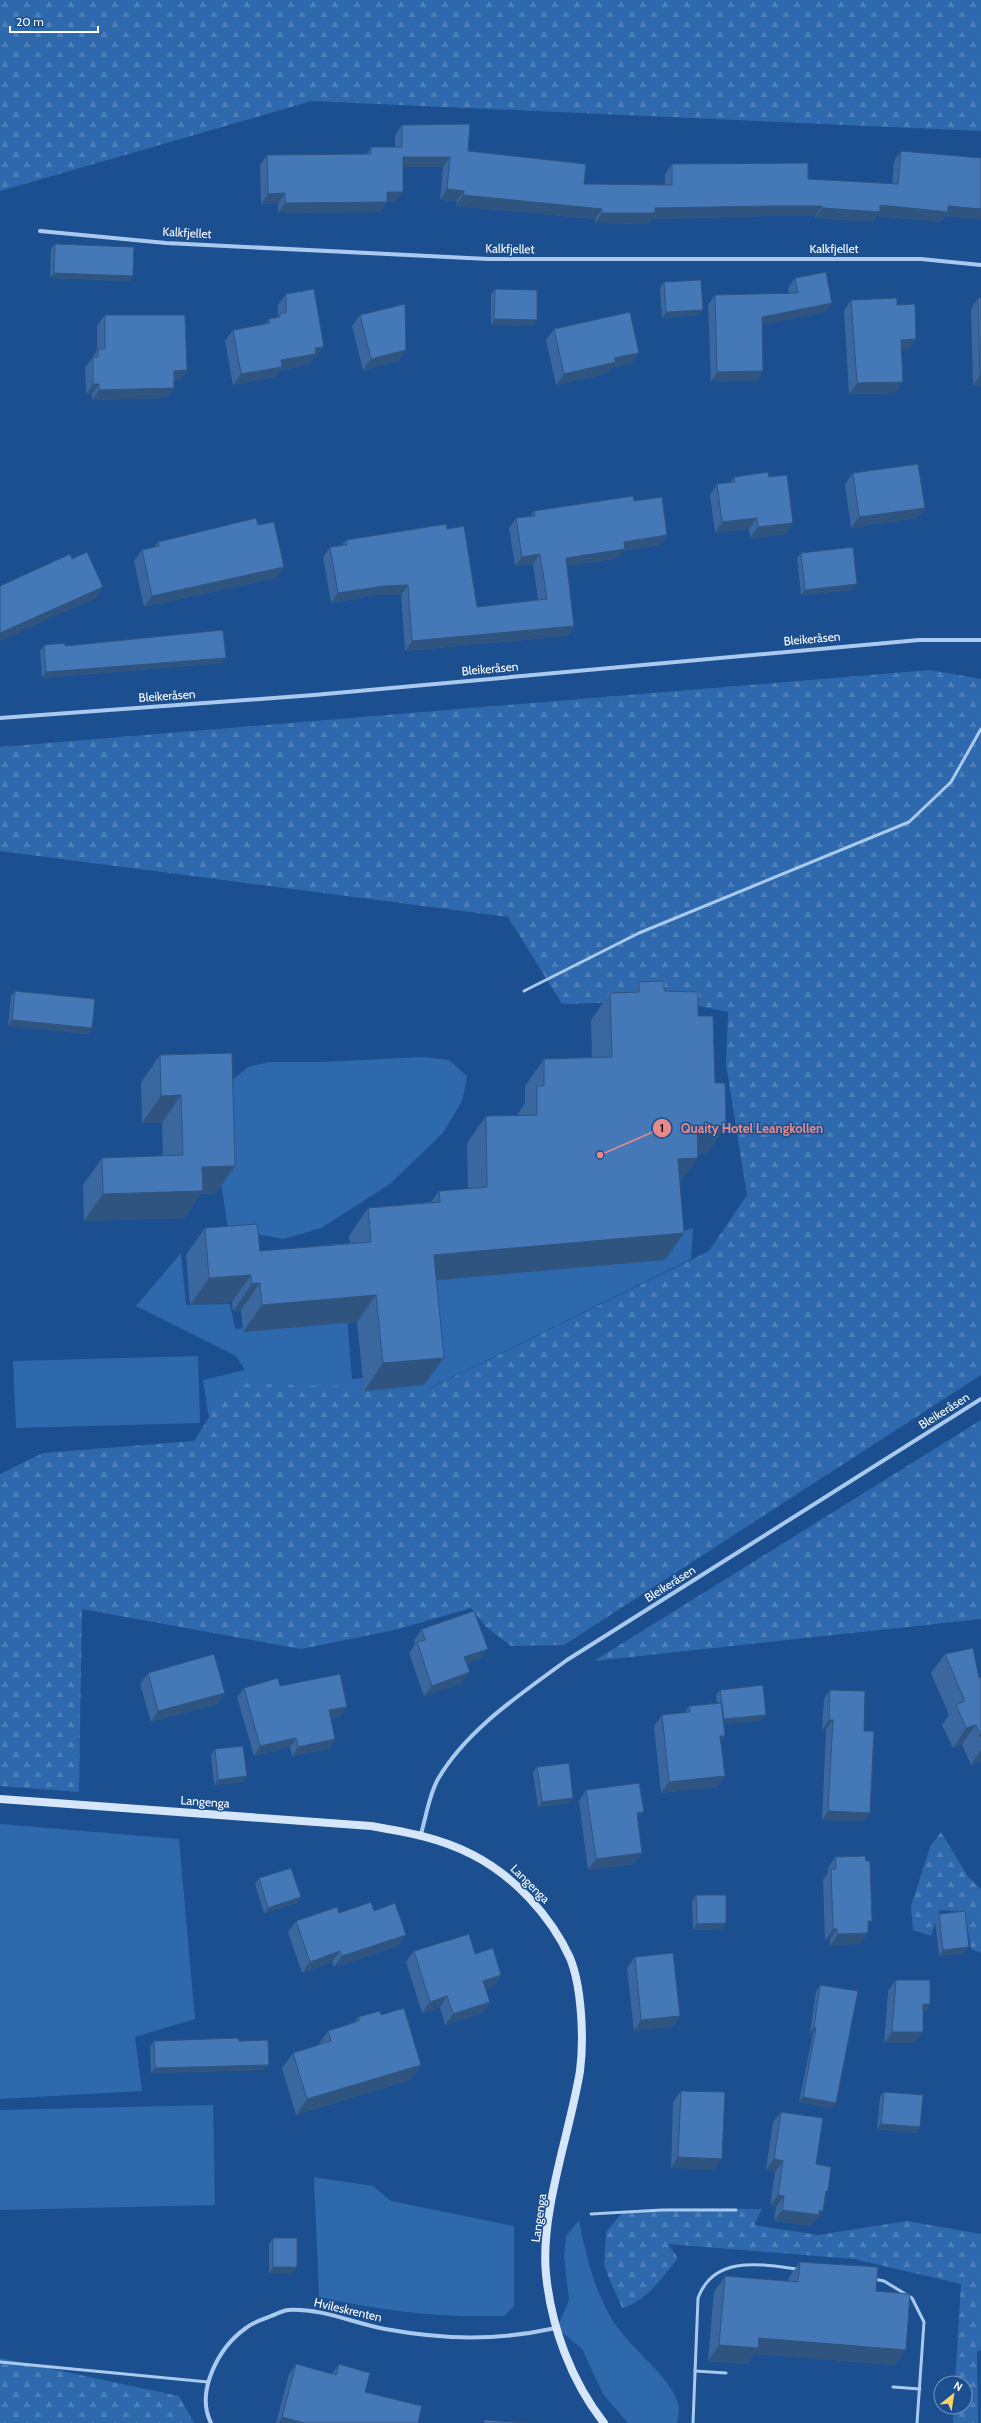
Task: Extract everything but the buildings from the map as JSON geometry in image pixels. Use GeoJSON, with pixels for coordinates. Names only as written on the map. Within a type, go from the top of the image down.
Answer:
{"type":"FeatureCollection","features":[{"type":"Feature","properties":{"kind":"main road","name":"Langenga"},"geometry":{"type":"LineString","coordinates":[[0,1799],[371,1826],[421,1834],[473,1854],[510,1878],[539,1908],[570,1959],[580,2002],[582,2042],[580,2072],[548,2223],[546,2273],[557,2328],[576,2380],[592,2407],[604,2423]]}},
{"type":"Feature","properties":{"kind":"street","name":"Kalkfjellet"},"geometry":{"type":"LineString","coordinates":[[40,231],[166,243],[488,259],[921,259],[981,265]]}},
{"type":"Feature","properties":{"kind":"street","name":"Bleikeråsen"},"geometry":{"type":"LineString","coordinates":[[0,718],[314,695],[919,640],[981,640]]}},
{"type":"Feature","properties":{"kind":"street","name":"Bleikeråsen"},"geometry":{"type":"LineString","coordinates":[[421,1834],[437,1780],[451,1759],[472,1736],[520,1694],[567,1660],[981,1399]]}},
{"type":"Feature","properties":{"kind":"street","name":"Hvileskrenten"},"geometry":{"type":"LineString","coordinates":[[211,2423],[207,2402],[208,2382],[218,2360],[234,2338],[257,2322],[286,2310],[326,2314],[385,2329],[444,2336],[488,2339],[524,2335],[557,2328]]}},
{"type":"Feature","properties":{"kind":"lane"},"geometry":{"type":"LineString","coordinates":[[524,991],[639,933],[910,822],[951,782],[981,729]]}},
{"type":"Feature","properties":{"kind":"lane"},"geometry":{"type":"LineString","coordinates":[[591,2214],[655,2210],[736,2210]]}},
{"type":"Feature","properties":{"kind":"lane"},"geometry":{"type":"LineString","coordinates":[[693,2423],[698,2298],[703,2284],[721,2270],[755,2264],[801,2270]]}},
{"type":"Feature","properties":{"kind":"lane"},"geometry":{"type":"LineString","coordinates":[[869,2279],[884,2281],[912,2298],[924,2322],[917,2423]]}},
{"type":"Feature","properties":{"kind":"lane"},"geometry":{"type":"LineString","coordinates":[[0,2362],[208,2382]]}},
{"type":"Feature","properties":{"kind":"lane"},"geometry":{"type":"LineString","coordinates":[[695,2371],[726,2373]]}},
{"type":"Feature","properties":{"kind":"lane"},"geometry":{"type":"LineString","coordinates":[[892,2387],[920,2389]]}},
{"type":"Feature","properties":{"kind":"green space"},"geometry":{"type":"Polygon","coordinates":[[[0,0],[981,0],[981,131],[312,101],[0,191],[0,0]]]}},
{"type":"Feature","properties":{"kind":"green space"},"geometry":{"type":"Polygon","coordinates":[[[930,670],[981,679],[981,1375],[564,1645],[511,1646],[485,1626],[471,1608],[395,1630],[301,1649],[82,1609],[79,1792],[0,1786],[0,1474],[43,1453],[194,1441],[231,1383],[429,1389],[709,1251],[747,1195],[726,1064],[728,1012],[674,1001],[562,1004],[508,917],[0,851],[0,747],[930,670]]]}},
{"type":"Feature","properties":{"kind":"green space"},"geometry":{"type":"Polygon","coordinates":[[[423,1057],[449,1060],[467,1076],[462,1101],[443,1133],[390,1184],[321,1228],[284,1239],[228,1229],[208,1096],[224,1087],[248,1067],[269,1062],[321,1062],[423,1057]]]}},
{"type":"Feature","properties":{"kind":"green space"},"geometry":{"type":"Polygon","coordinates":[[[693,1228],[691,1259],[428,1389],[209,1418],[203,1380],[245,1370],[236,1356],[136,1306],[181,1253],[186,1305],[230,1304],[235,1329],[347,1317],[352,1379],[409,1374],[404,1284],[668,1255],[659,1238],[693,1228]]]}},
{"type":"Feature","properties":{"kind":"green space"},"geometry":{"type":"Polygon","coordinates":[[[198,1356],[200,1423],[16,1428],[13,1361],[198,1356]]]}},
{"type":"Feature","properties":{"kind":"green space"},"geometry":{"type":"Polygon","coordinates":[[[981,1420],[981,1619],[594,1661],[981,1420]]]}},
{"type":"Feature","properties":{"kind":"green space"},"geometry":{"type":"Polygon","coordinates":[[[0,1824],[179,1839],[195,2019],[135,2037],[142,2091],[0,2099],[0,1824]]]}},
{"type":"Feature","properties":{"kind":"green space"},"geometry":{"type":"Polygon","coordinates":[[[941,1832],[968,1877],[981,1889],[981,1953],[971,1949],[965,1912],[940,1910],[931,1936],[913,1930],[911,1906],[930,1847],[941,1832]]]}},
{"type":"Feature","properties":{"kind":"green space"},"geometry":{"type":"Polygon","coordinates":[[[213,2105],[215,2205],[0,2210],[0,2110],[213,2105]]]}},
{"type":"Feature","properties":{"kind":"green space"},"geometry":{"type":"Polygon","coordinates":[[[314,2177],[373,2186],[391,2201],[514,2226],[514,2306],[504,2316],[434,2315],[389,2310],[319,2297],[314,2177]]]}},
{"type":"Feature","properties":{"kind":"green space"},"geometry":{"type":"Polygon","coordinates":[[[677,2208],[762,2209],[754,2225],[818,2235],[907,2221],[981,2234],[981,2350],[977,2352],[978,2423],[953,2423],[954,2415],[973,2415],[973,2375],[955,2375],[961,2284],[854,2259],[668,2244],[678,2258],[653,2288],[639,2300],[622,2308],[604,2266],[606,2232],[622,2213],[677,2208]]]}},
{"type":"Feature","properties":{"kind":"green space"},"geometry":{"type":"Polygon","coordinates":[[[579,2220],[592,2272],[606,2309],[620,2331],[661,2375],[676,2397],[679,2408],[677,2423],[628,2423],[603,2394],[582,2349],[557,2328],[569,2300],[564,2256],[566,2236],[579,2220]]]}},
{"type":"Feature","properties":{"kind":"green space"},"geometry":{"type":"Polygon","coordinates":[[[0,2358],[179,2396],[194,2423],[0,2423],[0,2358]]]}},
{"type":"Feature","properties":{"kind":"place","name":"Quaity Hotel Leangkollen"},"geometry":{"type":"Point","coordinates":[600,1155]}}]}
